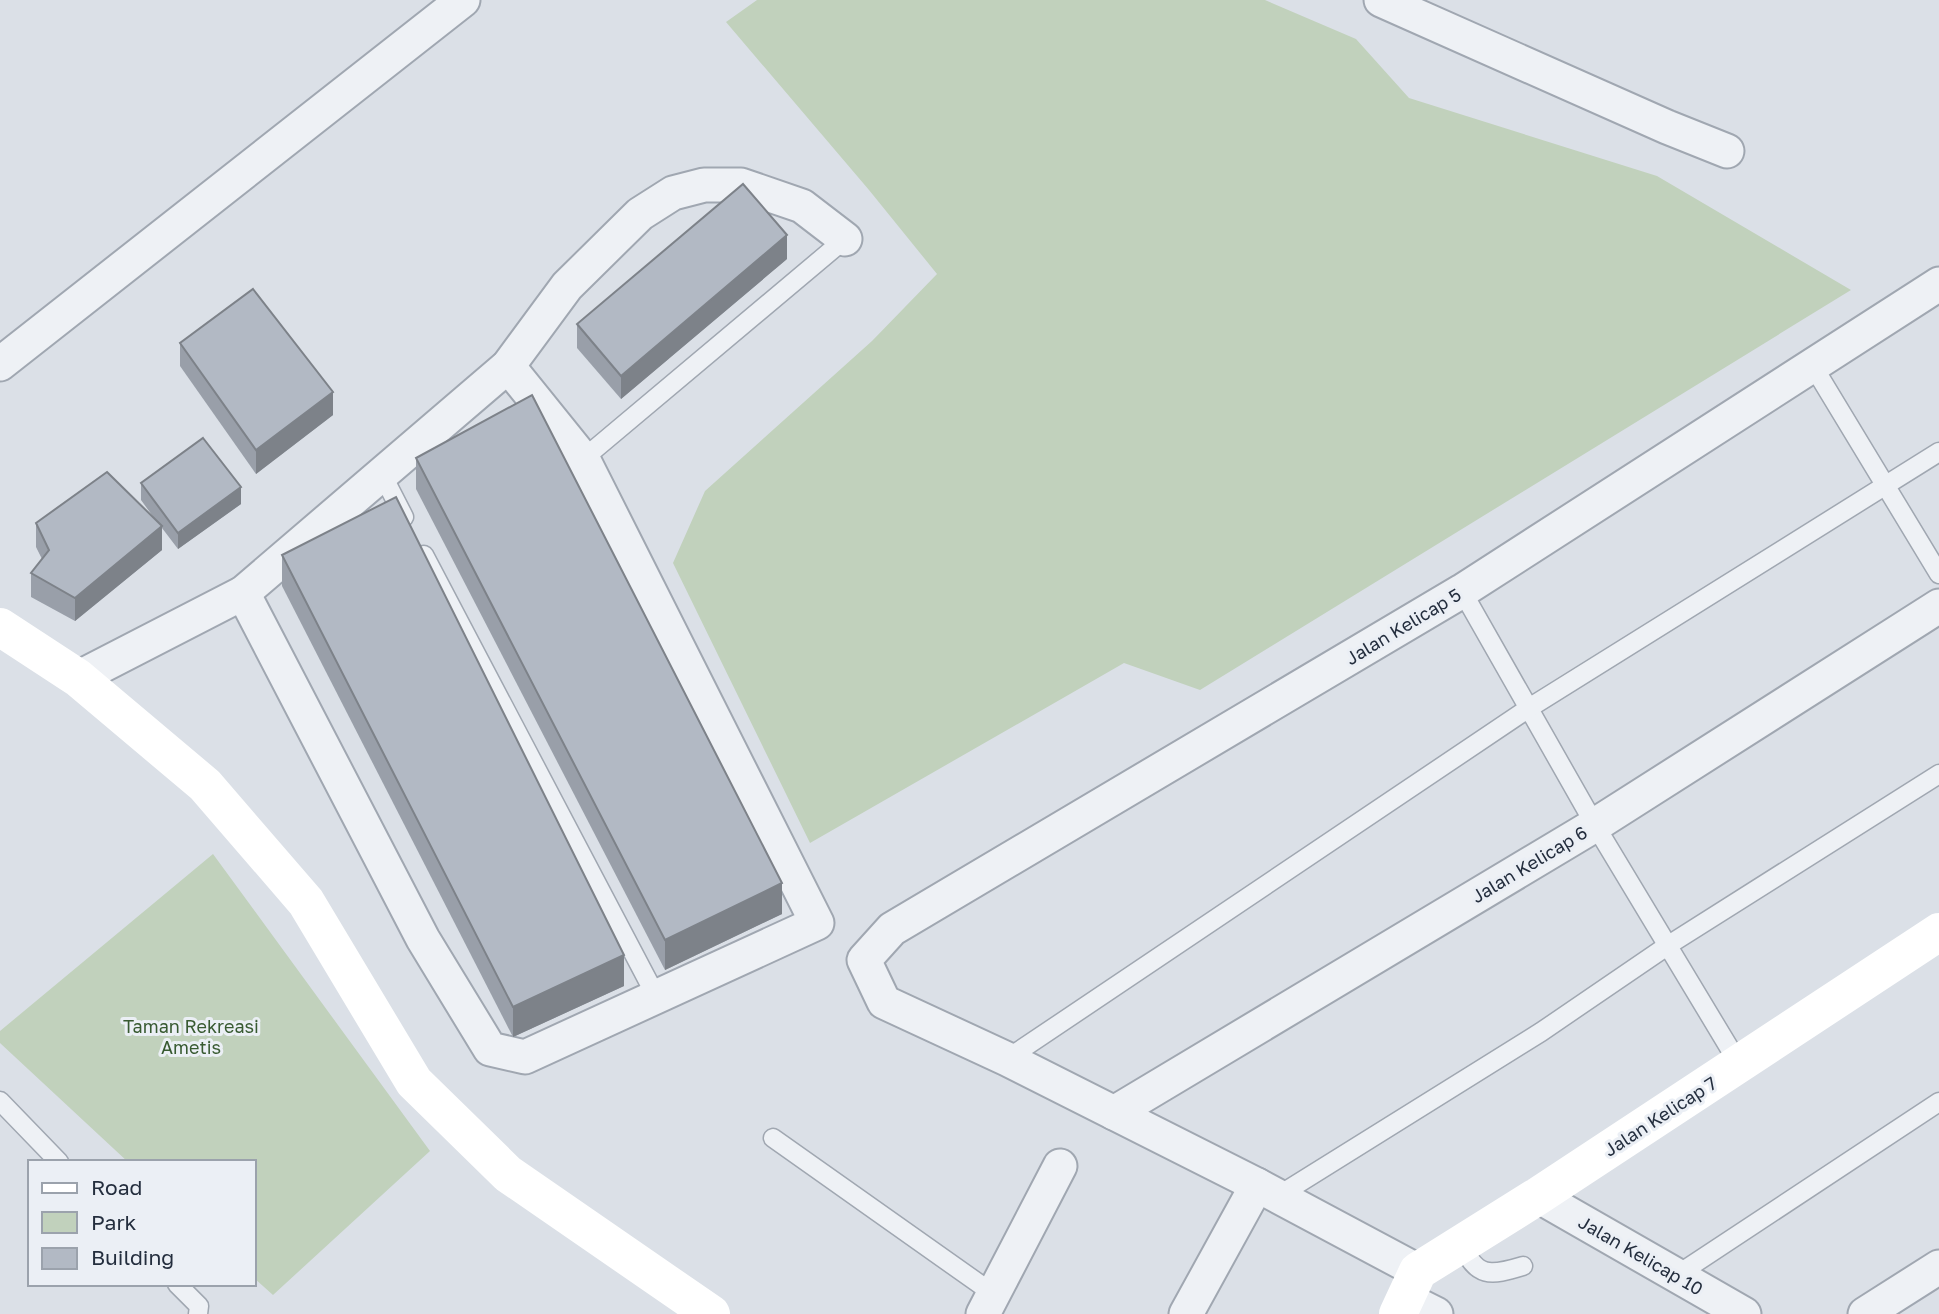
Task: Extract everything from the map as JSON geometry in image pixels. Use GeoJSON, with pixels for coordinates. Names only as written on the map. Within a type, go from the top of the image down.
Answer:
{"type":"FeatureCollection","features":[{"type":"Feature","properties":{"kind":"street"},"geometry":{"type":"LineString","coordinates":[[0,364],[463,0]]}},
{"type":"Feature","properties":{"kind":"street"},"geometry":{"type":"LineString","coordinates":[[1381,0],[1727,151]]}},
{"type":"Feature","properties":{"kind":"street"},"geometry":{"type":"LineString","coordinates":[[78,678],[243,593],[508,366],[567,286],[640,214],[673,193],[704,185],[741,185],[802,205],[845,239]]}},
{"type":"Feature","properties":{"kind":"street","name":"Jalan Kelicap 5"},"geometry":{"type":"LineString","coordinates":[[1007,1059],[884,1002],[864,960],[892,929],[1462,591],[1939,284]]}},
{"type":"Feature","properties":{"kind":"street"},"geometry":{"type":"LineString","coordinates":[[243,593],[423,939],[490,1049],[525,1057],[817,923],[583,458],[508,366]]}},
{"type":"Feature","properties":{"kind":"street","name":"Jalan Kelicap 6"},"geometry":{"type":"LineString","coordinates":[[1114,1113],[1595,825],[1939,606]]}},
{"type":"Feature","properties":{"kind":"street"},"geometry":{"type":"LineString","coordinates":[[0,626],[78,678],[205,785],[306,902],[414,1082],[508,1174],[711,1314]]}},
{"type":"Feature","properties":{"kind":"street","name":"Jalan Kelicap 7"},"geometry":{"type":"LineString","coordinates":[[1415,1300],[1462,1244],[1939,932]]}},
{"type":"Feature","properties":{"kind":"street"},"geometry":{"type":"LineString","coordinates":[[1007,1059],[1268,1190],[1415,1300]]}},
{"type":"Feature","properties":{"kind":"street"},"geometry":{"type":"LineString","coordinates":[[989,1304],[1060,1166]]}},
{"type":"Feature","properties":{"kind":"street"},"geometry":{"type":"LineString","coordinates":[[1186,1314],[1268,1190]]}},
{"type":"Feature","properties":{"kind":"street","name":"Jalan Kelicap 10"},"geometry":{"type":"LineString","coordinates":[[1538,1196],[1744,1314]]}},
{"type":"Feature","properties":{"kind":"street"},"geometry":{"type":"LineString","coordinates":[[1864,1314],[1939,1267]]}},
{"type":"Feature","properties":{"kind":"lane"},"geometry":{"type":"LineString","coordinates":[[583,458],[845,239]]}},
{"type":"Feature","properties":{"kind":"lane"},"geometry":{"type":"LineString","coordinates":[[1813,366],[1939,574]]}},
{"type":"Feature","properties":{"kind":"lane"},"geometry":{"type":"LineString","coordinates":[[1007,1059],[1529,708],[1939,452]]}},
{"type":"Feature","properties":{"kind":"lane"},"geometry":{"type":"LineString","coordinates":[[382,474],[657,998]]}},
{"type":"Feature","properties":{"kind":"lane"},"geometry":{"type":"LineString","coordinates":[[1462,591],[1595,825],[1739,1064]]}},
{"type":"Feature","properties":{"kind":"lane"},"geometry":{"type":"LineString","coordinates":[[1268,1190],[1541,1032],[1667,946],[1939,774]]}},
{"type":"Feature","properties":{"kind":"lane"},"geometry":{"type":"LineString","coordinates":[[0,1101],[57,1160]]}},
{"type":"Feature","properties":{"kind":"lane"},"geometry":{"type":"LineString","coordinates":[[1677,1275],[1939,1102]]}},
{"type":"Feature","properties":{"kind":"lane"},"geometry":{"type":"LineString","coordinates":[[773,1138],[989,1304]]}},
{"type":"Feature","properties":{"kind":"lane"},"geometry":{"type":"LineString","coordinates":[[1462,1244],[1469,1262],[1482,1271],[1497,1272],[1523,1266]]}},
{"type":"Feature","properties":{"kind":"lane"},"geometry":{"type":"LineString","coordinates":[[179,1286],[199,1306],[198,1314]]}},
{"type":"Feature","properties":{"kind":"green space"},"geometry":{"type":"Polygon","coordinates":[[[757,0],[1265,0],[1356,39],[1409,98],[1657,176],[1851,290],[1200,690],[1124,663],[810,843],[673,563],[705,491],[872,341],[937,274],[726,22],[757,0]]]}},
{"type":"Feature","properties":{"kind":"green space","name":"Taman Rekreasi Ametis"},"geometry":{"type":"Polygon","coordinates":[[[213,854],[430,1151],[273,1295],[256,1280],[256,1160],[126,1160],[0,1043],[0,1031],[213,854]]]}},
{"type":"Feature","properties":{"kind":"building"},"geometry":{"type":"Polygon","coordinates":[[[743,184],[787,235],[621,376],[577,324],[743,184]]]}},
{"type":"Feature","properties":{"kind":"building"},"geometry":{"type":"Polygon","coordinates":[[[253,289],[333,392],[256,450],[180,343],[253,289]]]}},
{"type":"Feature","properties":{"kind":"building"},"geometry":{"type":"Polygon","coordinates":[[[532,395],[782,883],[665,940],[416,458],[532,395]]]}},
{"type":"Feature","properties":{"kind":"building"},"geometry":{"type":"Polygon","coordinates":[[[203,438],[241,487],[178,533],[141,483],[203,438]]]}},
{"type":"Feature","properties":{"kind":"building"},"geometry":{"type":"Polygon","coordinates":[[[107,472],[162,526],[75,598],[31,573],[49,550],[36,523],[107,472]]]}},
{"type":"Feature","properties":{"kind":"building"},"geometry":{"type":"Polygon","coordinates":[[[396,497],[624,955],[513,1007],[282,555],[396,497]]]}}]}
